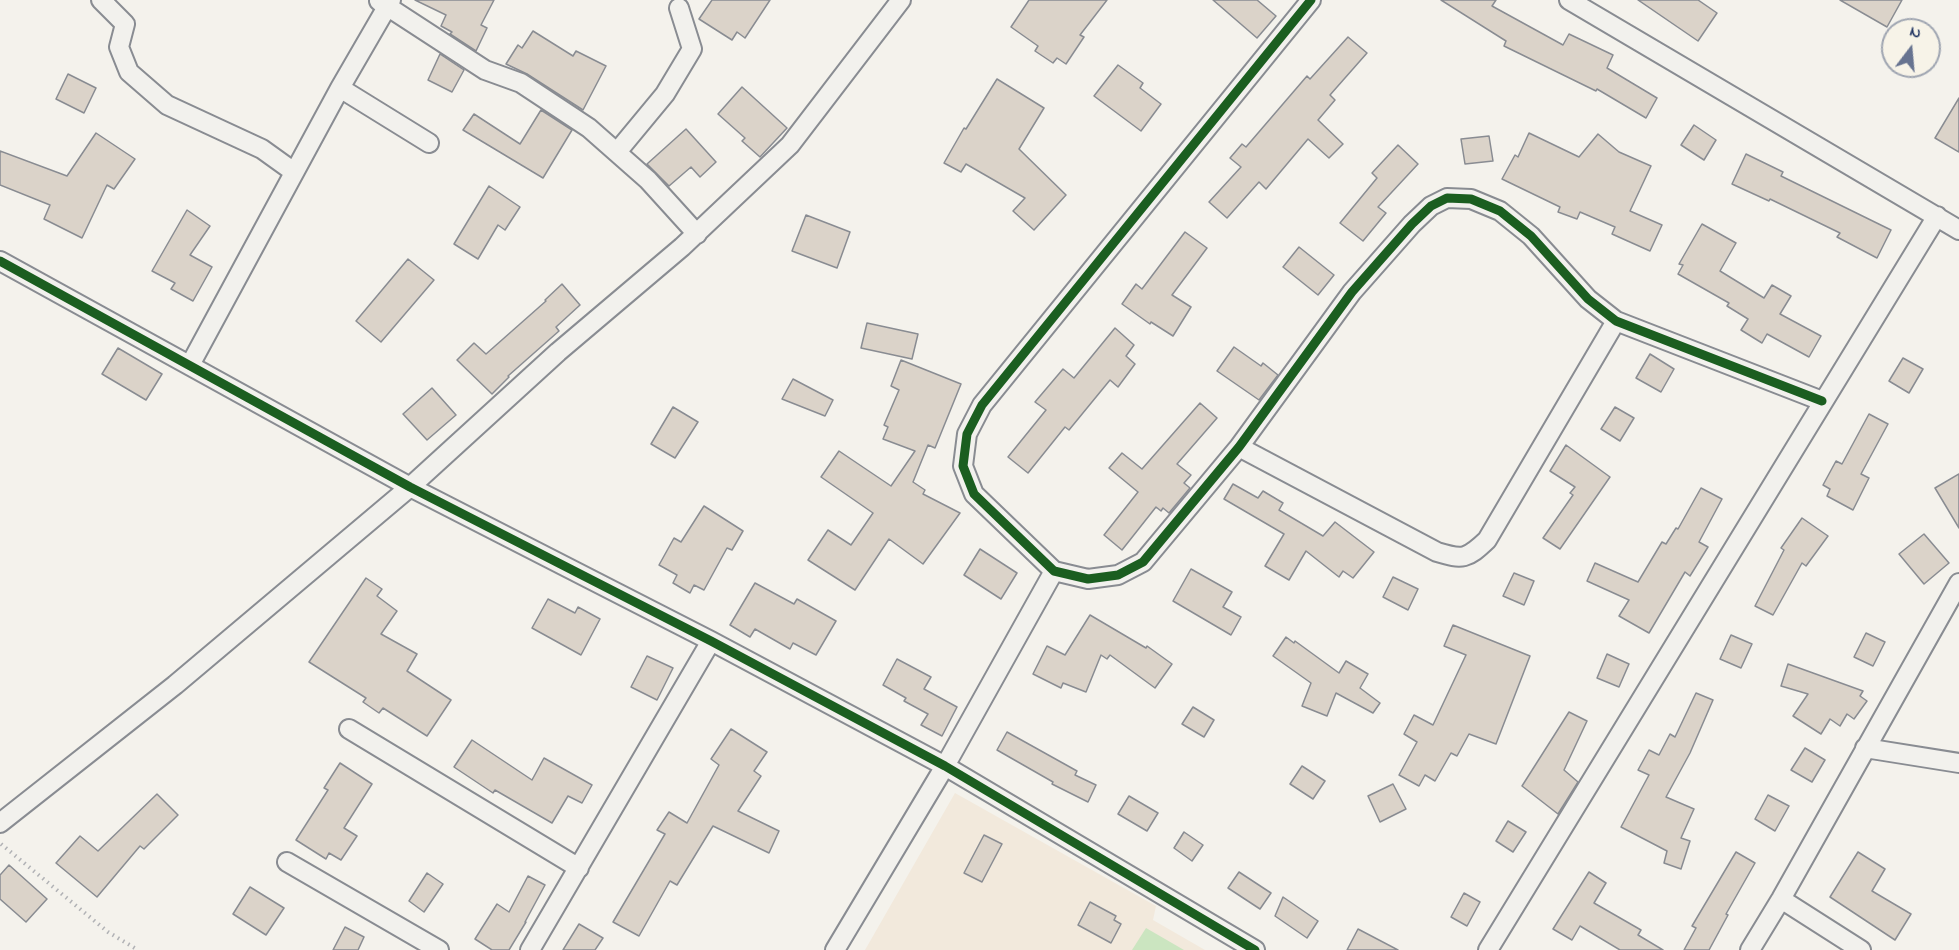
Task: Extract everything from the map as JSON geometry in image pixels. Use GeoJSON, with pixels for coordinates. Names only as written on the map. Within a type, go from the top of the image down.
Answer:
{"type":"FeatureCollection","features":[{"type":"Feature","properties":{"kind":"street"},"geometry":{"type":"LineString","coordinates":[[101,0],[125,24],[119,46],[129,72],[167,105],[262,149],[294,172]]}},
{"type":"Feature","properties":{"kind":"street"},"geometry":{"type":"LineString","coordinates":[[0,823],[176,685],[410,487],[558,352],[697,234],[790,145],[902,0]]}},
{"type":"Feature","properties":{"kind":"street"},"geometry":{"type":"LineString","coordinates":[[1311,0],[982,405],[967,434],[963,466],[974,494],[1054,571],[1088,579],[1118,575],[1143,562],[1239,447],[1352,292],[1412,224],[1431,206],[1447,198],[1470,199],[1500,211],[1531,236],[1588,299],[1616,321],[1822,401]]}},
{"type":"Feature","properties":{"kind":"street"},"geometry":{"type":"LineString","coordinates":[[1569,0],[1959,230]]}},
{"type":"Feature","properties":{"kind":"street"},"geometry":{"type":"LineString","coordinates":[[189,365],[385,2],[485,70],[521,83],[590,128],[648,180],[697,234]]}},
{"type":"Feature","properties":{"kind":"street"},"geometry":{"type":"LineString","coordinates":[[617,152],[665,94],[692,49],[679,8]]}},
{"type":"Feature","properties":{"kind":"street"},"geometry":{"type":"LineString","coordinates":[[340,88],[429,143]]}},
{"type":"Feature","properties":{"kind":"street"},"geometry":{"type":"LineString","coordinates":[[1488,950],[1937,216]]}},
{"type":"Feature","properties":{"kind":"street"},"geometry":{"type":"LineString","coordinates":[[0,261],[410,487],[711,641],[945,766],[1255,950]]}},
{"type":"Feature","properties":{"kind":"street"},"geometry":{"type":"LineString","coordinates":[[1239,447],[1437,552],[1455,557],[1471,555],[1487,540],[1616,321]]}},
{"type":"Feature","properties":{"kind":"street"},"geometry":{"type":"LineString","coordinates":[[835,950],[945,766],[1054,571]]}},
{"type":"Feature","properties":{"kind":"street"},"geometry":{"type":"LineString","coordinates":[[1750,950],[1959,583]]}},
{"type":"Feature","properties":{"kind":"street"},"geometry":{"type":"LineString","coordinates":[[530,950],[711,641]]}},
{"type":"Feature","properties":{"kind":"street"},"geometry":{"type":"LineString","coordinates":[[349,729],[579,868]]}},
{"type":"Feature","properties":{"kind":"street"},"geometry":{"type":"LineString","coordinates":[[1865,748],[1959,763]]}},
{"type":"Feature","properties":{"kind":"street"},"geometry":{"type":"LineString","coordinates":[[287,862],[439,950]]}},
{"type":"Feature","properties":{"kind":"street"},"geometry":{"type":"LineString","coordinates":[[1781,898],[1861,950]]}},
{"type":"Feature","properties":{"kind":"path"},"geometry":{"type":"LineString","coordinates":[[0,843],[108,932],[138,950]]}},
{"type":"Feature","properties":{"kind":"shaded area"},"geometry":{"type":"Polygon","coordinates":[[[955,793],[1156,906],[1153,920],[1205,950],[865,950],[955,793]]]}},
{"type":"Feature","properties":{"kind":"green space"},"geometry":{"type":"Polygon","coordinates":[[[1146,928],[1184,950],[1132,950],[1146,928]]]}},
{"type":"Feature","properties":{"kind":"building"},"geometry":{"type":"Polygon","coordinates":[[[415,0],[494,0],[481,25],[487,28],[476,51],[441,26],[446,15],[415,0]]]}},
{"type":"Feature","properties":{"kind":"building"},"geometry":{"type":"Polygon","coordinates":[[[712,0],[770,0],[745,38],[737,32],[732,40],[699,19],[712,0]]]}},
{"type":"Feature","properties":{"kind":"building"},"geometry":{"type":"Polygon","coordinates":[[[1029,0],[1107,0],[1080,35],[1084,37],[1066,64],[1057,58],[1053,63],[1035,51],[1038,46],[1011,27],[1029,0]]]}},
{"type":"Feature","properties":{"kind":"building"},"geometry":{"type":"Polygon","coordinates":[[[1213,0],[1257,0],[1276,16],[1257,38],[1213,0]]]}},
{"type":"Feature","properties":{"kind":"building"},"geometry":{"type":"Polygon","coordinates":[[[1441,0],[1496,0],[1492,6],[1563,45],[1569,34],[1613,55],[1607,68],[1657,98],[1646,118],[1597,89],[1596,91],[1504,46],[1506,41],[1441,0]]]}},
{"type":"Feature","properties":{"kind":"building"},"geometry":{"type":"Polygon","coordinates":[[[1638,0],[1698,0],[1717,13],[1698,41],[1638,0]]]}},
{"type":"Feature","properties":{"kind":"building"},"geometry":{"type":"Polygon","coordinates":[[[1840,0],[1902,0],[1892,18],[1881,18],[1881,24],[1840,0]]]}},
{"type":"Feature","properties":{"kind":"building"},"geometry":{"type":"Polygon","coordinates":[[[533,31],[573,56],[576,51],[606,66],[583,110],[527,74],[506,64],[518,45],[522,48],[533,31]]]}},
{"type":"Feature","properties":{"kind":"building"},"geometry":{"type":"Polygon","coordinates":[[[1348,37],[1367,53],[1330,95],[1335,100],[1318,120],[1343,144],[1329,158],[1308,139],[1266,189],[1259,182],[1227,218],[1209,202],[1241,167],[1230,158],[1242,144],[1246,147],[1307,76],[1310,79],[1348,37]]]}},
{"type":"Feature","properties":{"kind":"building"},"geometry":{"type":"Polygon","coordinates":[[[440,54],[464,70],[452,92],[428,80],[440,54]]]}},
{"type":"Feature","properties":{"kind":"building"},"geometry":{"type":"Polygon","coordinates":[[[1118,65],[1143,83],[1140,88],[1161,104],[1141,131],[1094,96],[1118,65]]]}},
{"type":"Feature","properties":{"kind":"building"},"geometry":{"type":"Polygon","coordinates":[[[68,74],[96,88],[84,113],[56,99],[68,74]]]}},
{"type":"Feature","properties":{"kind":"building"},"geometry":{"type":"Polygon","coordinates":[[[997,79],[1044,108],[1019,149],[1066,195],[1034,230],[1013,211],[1025,198],[966,164],[961,172],[944,163],[997,79]]]}},
{"type":"Feature","properties":{"kind":"building"},"geometry":{"type":"Polygon","coordinates":[[[742,87],[787,128],[760,157],[742,141],[745,138],[718,114],[742,87]]]}},
{"type":"Feature","properties":{"kind":"building"},"geometry":{"type":"Polygon","coordinates":[[[1959,98],[1959,152],[1935,138],[1959,98]]]}},
{"type":"Feature","properties":{"kind":"building"},"geometry":{"type":"Polygon","coordinates":[[[541,110],[572,130],[543,178],[463,130],[474,114],[520,144],[541,110]]]}},
{"type":"Feature","properties":{"kind":"building"},"geometry":{"type":"Polygon","coordinates":[[[1694,125],[1716,140],[1704,160],[1681,145],[1694,125]]]}},
{"type":"Feature","properties":{"kind":"building"},"geometry":{"type":"Polygon","coordinates":[[[686,129],[716,162],[700,177],[691,167],[669,186],[647,164],[686,129]]]}},
{"type":"Feature","properties":{"kind":"building"},"geometry":{"type":"Polygon","coordinates":[[[96,133],[135,159],[114,189],[107,185],[82,238],[44,219],[50,205],[0,185],[0,151],[67,176],[96,133]]]}},
{"type":"Feature","properties":{"kind":"building"},"geometry":{"type":"Polygon","coordinates":[[[1529,133],[1579,157],[1598,134],[1619,152],[1651,166],[1630,211],[1662,225],[1650,251],[1612,234],[1615,227],[1580,212],[1577,219],[1558,212],[1560,207],[1502,179],[1515,155],[1518,157],[1529,133]]]}},
{"type":"Feature","properties":{"kind":"building"},"geometry":{"type":"Polygon","coordinates":[[[1489,136],[1493,161],[1465,164],[1461,139],[1489,136]]]}},
{"type":"Feature","properties":{"kind":"building"},"geometry":{"type":"Polygon","coordinates":[[[1398,145],[1418,164],[1378,207],[1386,213],[1363,241],[1340,223],[1377,178],[1372,173],[1398,145]]]}},
{"type":"Feature","properties":{"kind":"building"},"geometry":{"type":"Polygon","coordinates":[[[1746,154],[1783,172],[1781,176],[1891,230],[1877,258],[1837,237],[1840,233],[1770,199],[1769,201],[1732,184],[1746,154]]]}},
{"type":"Feature","properties":{"kind":"building"},"geometry":{"type":"Polygon","coordinates":[[[489,186],[520,207],[505,230],[498,225],[478,259],[454,244],[489,186]]]}},
{"type":"Feature","properties":{"kind":"building"},"geometry":{"type":"Polygon","coordinates":[[[187,210],[210,226],[190,255],[212,267],[193,301],[171,289],[175,283],[152,271],[187,210]]]}},
{"type":"Feature","properties":{"kind":"building"},"geometry":{"type":"Polygon","coordinates":[[[806,215],[850,232],[837,268],[792,251],[806,215]]]}},
{"type":"Feature","properties":{"kind":"building"},"geometry":{"type":"Polygon","coordinates":[[[1702,224],[1736,243],[1720,271],[1764,298],[1772,285],[1791,296],[1780,314],[1821,336],[1809,357],[1767,334],[1762,343],[1741,330],[1748,319],[1727,306],[1729,303],[1678,274],[1683,265],[1679,264],[1702,224]]]}},
{"type":"Feature","properties":{"kind":"building"},"geometry":{"type":"Polygon","coordinates":[[[1185,232],[1207,248],[1172,295],[1191,307],[1173,336],[1151,322],[1150,324],[1122,304],[1136,284],[1142,289],[1185,232]]]}},
{"type":"Feature","properties":{"kind":"building"},"geometry":{"type":"Polygon","coordinates":[[[1299,247],[1334,275],[1318,295],[1283,267],[1299,247]]]}},
{"type":"Feature","properties":{"kind":"building"},"geometry":{"type":"Polygon","coordinates":[[[408,259],[434,280],[381,342],[356,321],[408,259]]]}},
{"type":"Feature","properties":{"kind":"building"},"geometry":{"type":"Polygon","coordinates":[[[562,284],[580,305],[556,327],[559,331],[508,376],[492,394],[457,360],[474,343],[486,354],[562,284]]]}},
{"type":"Feature","properties":{"kind":"building"},"geometry":{"type":"Polygon","coordinates":[[[867,323],[918,334],[912,359],[861,348],[867,323]]]}},
{"type":"Feature","properties":{"kind":"building"},"geometry":{"type":"Polygon","coordinates":[[[1115,328],[1134,345],[1126,356],[1135,364],[1118,387],[1110,380],[1069,430],[1065,427],[1028,473],[1008,457],[1046,410],[1035,402],[1063,369],[1074,378],[1115,328]]]}},
{"type":"Feature","properties":{"kind":"building"},"geometry":{"type":"Polygon","coordinates":[[[1234,347],[1261,366],[1263,363],[1278,375],[1259,400],[1217,371],[1234,347]]]}},
{"type":"Feature","properties":{"kind":"building"},"geometry":{"type":"Polygon","coordinates":[[[118,348],[162,374],[146,400],[102,374],[118,348]]]}},
{"type":"Feature","properties":{"kind":"building"},"geometry":{"type":"Polygon","coordinates":[[[1650,354],[1674,369],[1661,392],[1636,378],[1650,354]]]}},
{"type":"Feature","properties":{"kind":"building"},"geometry":{"type":"Polygon","coordinates":[[[1903,358],[1923,369],[1909,393],[1889,381],[1903,358]]]}},
{"type":"Feature","properties":{"kind":"building"},"geometry":{"type":"Polygon","coordinates":[[[901,360],[961,384],[935,448],[928,445],[913,482],[925,490],[923,494],[960,513],[923,564],[889,539],[855,590],[808,560],[828,530],[851,545],[873,513],[821,477],[839,451],[891,486],[915,451],[883,439],[888,427],[884,425],[899,390],[891,386],[901,360]]]}},
{"type":"Feature","properties":{"kind":"building"},"geometry":{"type":"Polygon","coordinates":[[[793,379],[833,400],[825,416],[782,399],[793,379]]]}},
{"type":"Feature","properties":{"kind":"building"},"geometry":{"type":"Polygon","coordinates":[[[432,388],[456,415],[427,440],[403,414],[432,388]]]}},
{"type":"Feature","properties":{"kind":"building"},"geometry":{"type":"Polygon","coordinates":[[[1200,403],[1217,418],[1177,464],[1191,475],[1184,483],[1190,488],[1169,513],[1163,508],[1161,511],[1156,507],[1122,550],[1104,535],[1138,492],[1109,468],[1122,453],[1142,469],[1200,403]]]}},
{"type":"Feature","properties":{"kind":"building"},"geometry":{"type":"Polygon","coordinates":[[[673,407],[698,422],[675,458],[651,444],[673,407]]]}},
{"type":"Feature","properties":{"kind":"building"},"geometry":{"type":"Polygon","coordinates":[[[1615,407],[1634,418],[1620,441],[1601,429],[1615,407]]]}},
{"type":"Feature","properties":{"kind":"building"},"geometry":{"type":"Polygon","coordinates":[[[1869,414],[1888,424],[1861,474],[1869,478],[1853,510],[1827,496],[1830,489],[1823,485],[1836,461],[1842,464],[1869,414]]]}},
{"type":"Feature","properties":{"kind":"building"},"geometry":{"type":"Polygon","coordinates":[[[1566,445],[1610,477],[1560,549],[1543,538],[1573,495],[1570,493],[1575,487],[1550,471],[1566,445]]]}},
{"type":"Feature","properties":{"kind":"building"},"geometry":{"type":"Polygon","coordinates":[[[1959,474],[1959,528],[1935,488],[1959,474]]]}},
{"type":"Feature","properties":{"kind":"building"},"geometry":{"type":"Polygon","coordinates":[[[1233,484],[1258,498],[1263,491],[1283,503],[1279,510],[1323,536],[1335,522],[1374,552],[1353,578],[1343,571],[1339,577],[1306,551],[1289,580],[1265,566],[1284,534],[1224,499],[1233,484]]]}},
{"type":"Feature","properties":{"kind":"building"},"geometry":{"type":"Polygon","coordinates":[[[1701,488],[1722,499],[1699,542],[1708,547],[1690,576],[1685,572],[1649,633],[1619,616],[1629,600],[1587,581],[1595,563],[1638,582],[1662,542],[1666,544],[1676,528],[1678,529],[1701,488]]]}},
{"type":"Feature","properties":{"kind":"building"},"geometry":{"type":"Polygon","coordinates":[[[704,506],[743,531],[732,550],[727,548],[704,590],[694,585],[690,593],[673,583],[677,575],[659,565],[674,538],[681,542],[704,506]]]}},
{"type":"Feature","properties":{"kind":"building"},"geometry":{"type":"Polygon","coordinates":[[[1802,518],[1828,536],[1806,566],[1802,563],[1773,615],[1755,606],[1784,550],[1781,548],[1802,518]]]}},
{"type":"Feature","properties":{"kind":"building"},"geometry":{"type":"Polygon","coordinates":[[[1924,534],[1949,563],[1924,584],[1899,554],[1924,534]]]}},
{"type":"Feature","properties":{"kind":"building"},"geometry":{"type":"Polygon","coordinates":[[[980,549],[1017,573],[1001,599],[964,575],[980,549]]]}},
{"type":"Feature","properties":{"kind":"building"},"geometry":{"type":"Polygon","coordinates":[[[1191,569],[1232,592],[1223,607],[1241,617],[1231,635],[1173,601],[1191,569]]]}},
{"type":"Feature","properties":{"kind":"building"},"geometry":{"type":"Polygon","coordinates":[[[1514,573],[1534,581],[1524,605],[1503,596],[1514,573]]]}},
{"type":"Feature","properties":{"kind":"building"},"geometry":{"type":"Polygon","coordinates":[[[1393,577],[1418,589],[1408,610],[1383,597],[1393,577]]]}},
{"type":"Feature","properties":{"kind":"building"},"geometry":{"type":"Polygon","coordinates":[[[366,578],[382,589],[377,596],[397,611],[381,634],[417,654],[407,671],[451,700],[427,736],[383,708],[379,713],[363,702],[366,698],[309,662],[366,578]]]}},
{"type":"Feature","properties":{"kind":"building"},"geometry":{"type":"Polygon","coordinates":[[[755,583],[794,604],[797,599],[836,621],[816,655],[793,643],[790,649],[755,629],[750,637],[730,625],[755,583]]]}},
{"type":"Feature","properties":{"kind":"building"},"geometry":{"type":"Polygon","coordinates":[[[548,599],[575,613],[578,607],[600,619],[581,655],[532,628],[548,599]]]}},
{"type":"Feature","properties":{"kind":"building"},"geometry":{"type":"Polygon","coordinates":[[[1090,615],[1146,648],[1147,646],[1172,664],[1155,688],[1110,655],[1107,659],[1101,655],[1086,692],[1063,683],[1061,688],[1033,674],[1047,646],[1065,655],[1090,615]]]}},
{"type":"Feature","properties":{"kind":"building"},"geometry":{"type":"Polygon","coordinates":[[[1453,625],[1530,656],[1496,744],[1469,734],[1457,756],[1451,753],[1435,781],[1425,775],[1419,786],[1399,775],[1417,742],[1404,734],[1414,715],[1433,725],[1466,655],[1444,646],[1453,625]]]}},
{"type":"Feature","properties":{"kind":"building"},"geometry":{"type":"Polygon","coordinates":[[[1866,633],[1885,642],[1873,666],[1854,657],[1866,633]]]}},
{"type":"Feature","properties":{"kind":"building"},"geometry":{"type":"Polygon","coordinates":[[[1731,635],[1752,644],[1741,668],[1720,659],[1731,635]]]}},
{"type":"Feature","properties":{"kind":"building"},"geometry":{"type":"Polygon","coordinates":[[[1286,637],[1339,673],[1346,661],[1368,674],[1360,688],[1380,703],[1373,713],[1336,693],[1327,716],[1302,706],[1311,683],[1273,656],[1286,637]]]}},
{"type":"Feature","properties":{"kind":"building"},"geometry":{"type":"Polygon","coordinates":[[[1607,654],[1629,664],[1619,687],[1597,678],[1607,654]]]}},
{"type":"Feature","properties":{"kind":"building"},"geometry":{"type":"Polygon","coordinates":[[[647,656],[673,668],[657,700],[631,687],[647,656]]]}},
{"type":"Feature","properties":{"kind":"building"},"geometry":{"type":"Polygon","coordinates":[[[897,659],[931,677],[924,689],[957,707],[942,736],[921,725],[928,714],[904,701],[906,698],[883,685],[897,659]]]}},
{"type":"Feature","properties":{"kind":"building"},"geometry":{"type":"Polygon","coordinates":[[[1788,664],[1863,691],[1860,696],[1867,701],[1854,719],[1847,714],[1840,726],[1830,719],[1821,734],[1793,716],[1808,694],[1781,686],[1788,664]]]}},
{"type":"Feature","properties":{"kind":"building"},"geometry":{"type":"Polygon","coordinates":[[[1696,693],[1713,700],[1690,753],[1666,797],[1694,809],[1681,838],[1690,841],[1681,869],[1664,863],[1667,851],[1621,827],[1649,775],[1638,770],[1649,750],[1659,755],[1670,734],[1675,737],[1696,693]]]}},
{"type":"Feature","properties":{"kind":"building"},"geometry":{"type":"Polygon","coordinates":[[[1193,707],[1214,720],[1204,737],[1182,724],[1193,707]]]}},
{"type":"Feature","properties":{"kind":"building"},"geometry":{"type":"Polygon","coordinates":[[[1569,712],[1587,721],[1564,770],[1578,782],[1558,814],[1522,786],[1569,712]]]}},
{"type":"Feature","properties":{"kind":"building"},"geometry":{"type":"Polygon","coordinates":[[[731,729],[767,752],[754,771],[761,776],[738,811],[779,831],[769,853],[713,826],[677,885],[670,881],[639,936],[613,922],[665,834],[657,830],[669,812],[687,823],[719,765],[711,759],[731,729]]]}},
{"type":"Feature","properties":{"kind":"building"},"geometry":{"type":"Polygon","coordinates":[[[1007,732],[1077,771],[1075,775],[1096,785],[1088,802],[1052,784],[1053,782],[997,750],[1007,732]]]}},
{"type":"Feature","properties":{"kind":"building"},"geometry":{"type":"Polygon","coordinates":[[[472,740],[532,780],[544,758],[592,785],[582,803],[568,796],[552,823],[495,790],[493,793],[454,767],[472,740]]]}},
{"type":"Feature","properties":{"kind":"building"},"geometry":{"type":"Polygon","coordinates":[[[1805,748],[1825,760],[1812,782],[1791,770],[1805,748]]]}},
{"type":"Feature","properties":{"kind":"building"},"geometry":{"type":"Polygon","coordinates":[[[340,763],[372,784],[344,828],[357,836],[341,860],[329,853],[326,859],[296,840],[328,790],[324,788],[340,763]]]}},
{"type":"Feature","properties":{"kind":"building"},"geometry":{"type":"Polygon","coordinates":[[[1302,766],[1325,781],[1313,799],[1290,784],[1302,766]]]}},
{"type":"Feature","properties":{"kind":"building"},"geometry":{"type":"Polygon","coordinates":[[[1393,784],[1406,809],[1380,822],[1368,796],[1393,784]]]}},
{"type":"Feature","properties":{"kind":"building"},"geometry":{"type":"Polygon","coordinates":[[[157,794],[178,815],[144,849],[140,846],[97,897],[56,863],[80,836],[98,851],[157,794]]]}},
{"type":"Feature","properties":{"kind":"building"},"geometry":{"type":"Polygon","coordinates":[[[1768,795],[1789,806],[1775,831],[1755,819],[1768,795]]]}},
{"type":"Feature","properties":{"kind":"building"},"geometry":{"type":"Polygon","coordinates":[[[1129,796],[1158,813],[1147,831],[1118,814],[1129,796]]]}},
{"type":"Feature","properties":{"kind":"building"},"geometry":{"type":"Polygon","coordinates":[[[1508,821],[1526,832],[1513,852],[1496,841],[1508,821]]]}},
{"type":"Feature","properties":{"kind":"building"},"geometry":{"type":"Polygon","coordinates":[[[1184,832],[1203,845],[1192,861],[1174,848],[1184,832]]]}},
{"type":"Feature","properties":{"kind":"building"},"geometry":{"type":"Polygon","coordinates":[[[984,835],[1002,844],[982,882],[964,873],[984,835]]]}},
{"type":"Feature","properties":{"kind":"building"},"geometry":{"type":"Polygon","coordinates":[[[1736,852],[1755,863],[1726,914],[1728,915],[1709,950],[1684,950],[1696,928],[1692,926],[1736,852]]]}},
{"type":"Feature","properties":{"kind":"building"},"geometry":{"type":"Polygon","coordinates":[[[1858,852],[1885,869],[1872,891],[1911,914],[1895,940],[1830,897],[1858,852]]]}},
{"type":"Feature","properties":{"kind":"building"},"geometry":{"type":"Polygon","coordinates":[[[9,865],[47,899],[26,922],[0,899],[0,875],[9,865]]]}},
{"type":"Feature","properties":{"kind":"building"},"geometry":{"type":"Polygon","coordinates":[[[1239,872],[1271,893],[1260,909],[1228,888],[1239,872]]]}},
{"type":"Feature","properties":{"kind":"building"},"geometry":{"type":"Polygon","coordinates":[[[1589,872],[1606,883],[1594,903],[1641,930],[1638,935],[1663,950],[1620,950],[1580,926],[1572,940],[1553,929],[1589,872]]]}},
{"type":"Feature","properties":{"kind":"building"},"geometry":{"type":"Polygon","coordinates":[[[427,873],[443,884],[424,912],[409,901],[427,873]]]}},
{"type":"Feature","properties":{"kind":"building"},"geometry":{"type":"Polygon","coordinates":[[[528,876],[545,885],[509,950],[492,950],[475,939],[497,904],[509,912],[528,876]]]}},
{"type":"Feature","properties":{"kind":"building"},"geometry":{"type":"Polygon","coordinates":[[[250,887],[284,908],[266,935],[233,914],[250,887]]]}},
{"type":"Feature","properties":{"kind":"building"},"geometry":{"type":"Polygon","coordinates":[[[1464,893],[1480,902],[1467,926],[1451,917],[1464,893]]]}},
{"type":"Feature","properties":{"kind":"building"},"geometry":{"type":"Polygon","coordinates":[[[1283,897],[1318,921],[1307,938],[1275,916],[1283,897]]]}},
{"type":"Feature","properties":{"kind":"building"},"geometry":{"type":"Polygon","coordinates":[[[1090,902],[1116,916],[1114,920],[1121,924],[1111,943],[1078,925],[1090,902]]]}},
{"type":"Feature","properties":{"kind":"building"},"geometry":{"type":"Polygon","coordinates":[[[579,924],[603,938],[595,950],[563,950],[579,924]]]}},
{"type":"Feature","properties":{"kind":"building"},"geometry":{"type":"Polygon","coordinates":[[[345,927],[364,937],[358,950],[333,950],[345,927]]]}},
{"type":"Feature","properties":{"kind":"building"},"geometry":{"type":"Polygon","coordinates":[[[1358,929],[1398,950],[1347,950],[1358,929]]]}},
{"type":"Feature","properties":{"kind":"cycle path"},"geometry":{"type":"LineString","coordinates":[[1311,0],[982,405],[967,434],[963,466],[974,494],[1054,571],[1088,579],[1118,575],[1143,562],[1239,447],[1352,292],[1412,224],[1431,206],[1447,198],[1471,199],[1500,211],[1531,236],[1588,299],[1616,321],[1822,401]]}},
{"type":"Feature","properties":{"kind":"cycle path"},"geometry":{"type":"LineString","coordinates":[[0,261],[410,487],[711,641],[945,766],[1255,950]]}}]}
